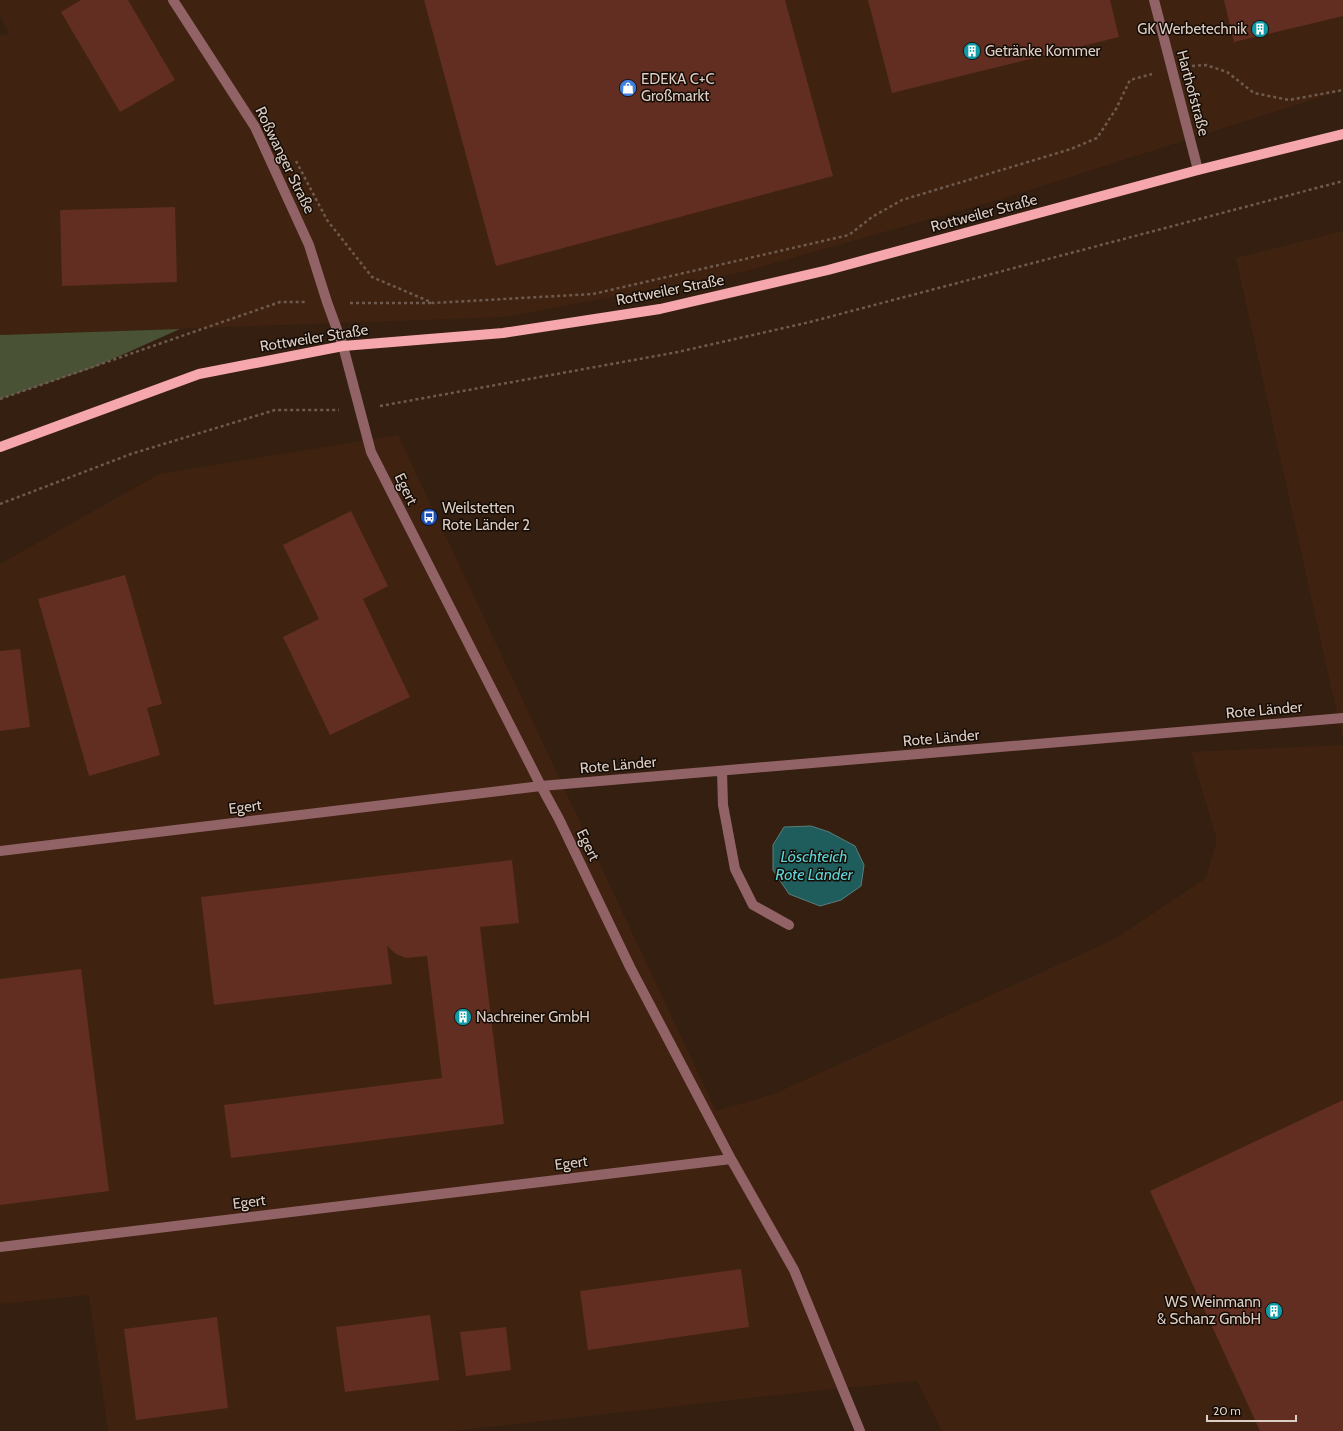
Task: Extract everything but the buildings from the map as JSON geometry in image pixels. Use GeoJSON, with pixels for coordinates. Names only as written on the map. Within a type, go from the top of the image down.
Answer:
{"type":"FeatureCollection","features":[{"type":"Feature","properties":{"kind":"main road","name":"Rottweiler Straße"},"geometry":{"type":"LineString","coordinates":[[0,447],[199,374],[344,346],[503,333],[660,309],[828,270],[1198,170],[1343,134]]}},
{"type":"Feature","properties":{"kind":"street","name":"Roßwanger Straße"},"geometry":{"type":"LineString","coordinates":[[173,0],[255,127],[309,245],[327,302],[344,346]]}},
{"type":"Feature","properties":{"kind":"street","name":"Harthofstraße"},"geometry":{"type":"LineString","coordinates":[[1154,0],[1198,170]]}},
{"type":"Feature","properties":{"kind":"street","name":"Egert"},"geometry":{"type":"LineString","coordinates":[[0,1247],[731,1159],[630,967],[559,819],[370,452],[344,346]]}},
{"type":"Feature","properties":{"kind":"street","name":"Rote Länder"},"geometry":{"type":"LineString","coordinates":[[541,786],[1343,718]]}},
{"type":"Feature","properties":{"kind":"street"},"geometry":{"type":"LineString","coordinates":[[722,771],[723,805],[735,869],[753,905],[789,925]]}},
{"type":"Feature","properties":{"kind":"street","name":"Egert"},"geometry":{"type":"LineString","coordinates":[[0,851],[541,786]]}},
{"type":"Feature","properties":{"kind":"street"},"geometry":{"type":"LineString","coordinates":[[731,1159],[794,1270],[860,1431]]}},
{"type":"Feature","properties":{"kind":"path"},"geometry":{"type":"LineString","coordinates":[[0,399],[280,302],[434,303],[593,294],[849,235],[872,217],[902,200],[1071,149],[1097,138],[1116,109],[1130,80],[1171,68],[1206,65],[1227,72],[1254,93],[1289,100],[1343,90]]}},
{"type":"Feature","properties":{"kind":"path"},"geometry":{"type":"LineString","coordinates":[[295,160],[327,220],[372,277],[434,303]]}},
{"type":"Feature","properties":{"kind":"path"},"geometry":{"type":"LineString","coordinates":[[0,504],[131,454],[275,410],[359,410],[678,352],[810,322],[1343,182]]}},
{"type":"Feature","properties":{"kind":"shaded area"},"geometry":{"type":"Polygon","coordinates":[[[0,0],[1343,0],[1343,90],[1004,198],[743,272],[505,317],[0,335],[0,35],[9,34],[0,15],[0,0]]]}},
{"type":"Feature","properties":{"kind":"shaded area"},"geometry":{"type":"Polygon","coordinates":[[[1343,231],[1343,741],[1236,258],[1343,231]]]}},
{"type":"Feature","properties":{"kind":"shaded area"},"geometry":{"type":"Polygon","coordinates":[[[398,435],[716,1111],[774,1094],[1115,939],[1206,878],[1217,840],[1191,752],[1343,745],[1343,1431],[942,1431],[917,1381],[452,1431],[108,1431],[89,1295],[0,1304],[0,564],[159,474],[398,435]]]}},
{"type":"Feature","properties":{"kind":"green space"},"geometry":{"type":"Polygon","coordinates":[[[180,329],[95,367],[0,399],[0,335],[180,329]]]}},
{"type":"Feature","properties":{"kind":"water","name":"Löschteich Rote Länder"},"geometry":{"type":"Polygon","coordinates":[[[811,826],[829,832],[855,846],[864,865],[861,886],[841,900],[820,906],[789,894],[773,870],[773,845],[784,827],[811,826]]]}},
{"type":"Feature","properties":{"kind":"place","name":"GK Werbetechnik"},"geometry":{"type":"Point","coordinates":[1260,29]}},
{"type":"Feature","properties":{"kind":"place","name":"Getränke Kommer"},"geometry":{"type":"Point","coordinates":[972,51]}},
{"type":"Feature","properties":{"kind":"place","name":"EDEKA C+C Großmarkt"},"geometry":{"type":"Point","coordinates":[628,88]}},
{"type":"Feature","properties":{"kind":"place","name":"Weilstetten Rote Länder 2"},"geometry":{"type":"Point","coordinates":[429,517]}},
{"type":"Feature","properties":{"kind":"place","name":"Nachreiner GmbH"},"geometry":{"type":"Point","coordinates":[463,1017]}},
{"type":"Feature","properties":{"kind":"place","name":"WS Weinmann & Schanz GmbH"},"geometry":{"type":"Point","coordinates":[1274,1311]}}]}
